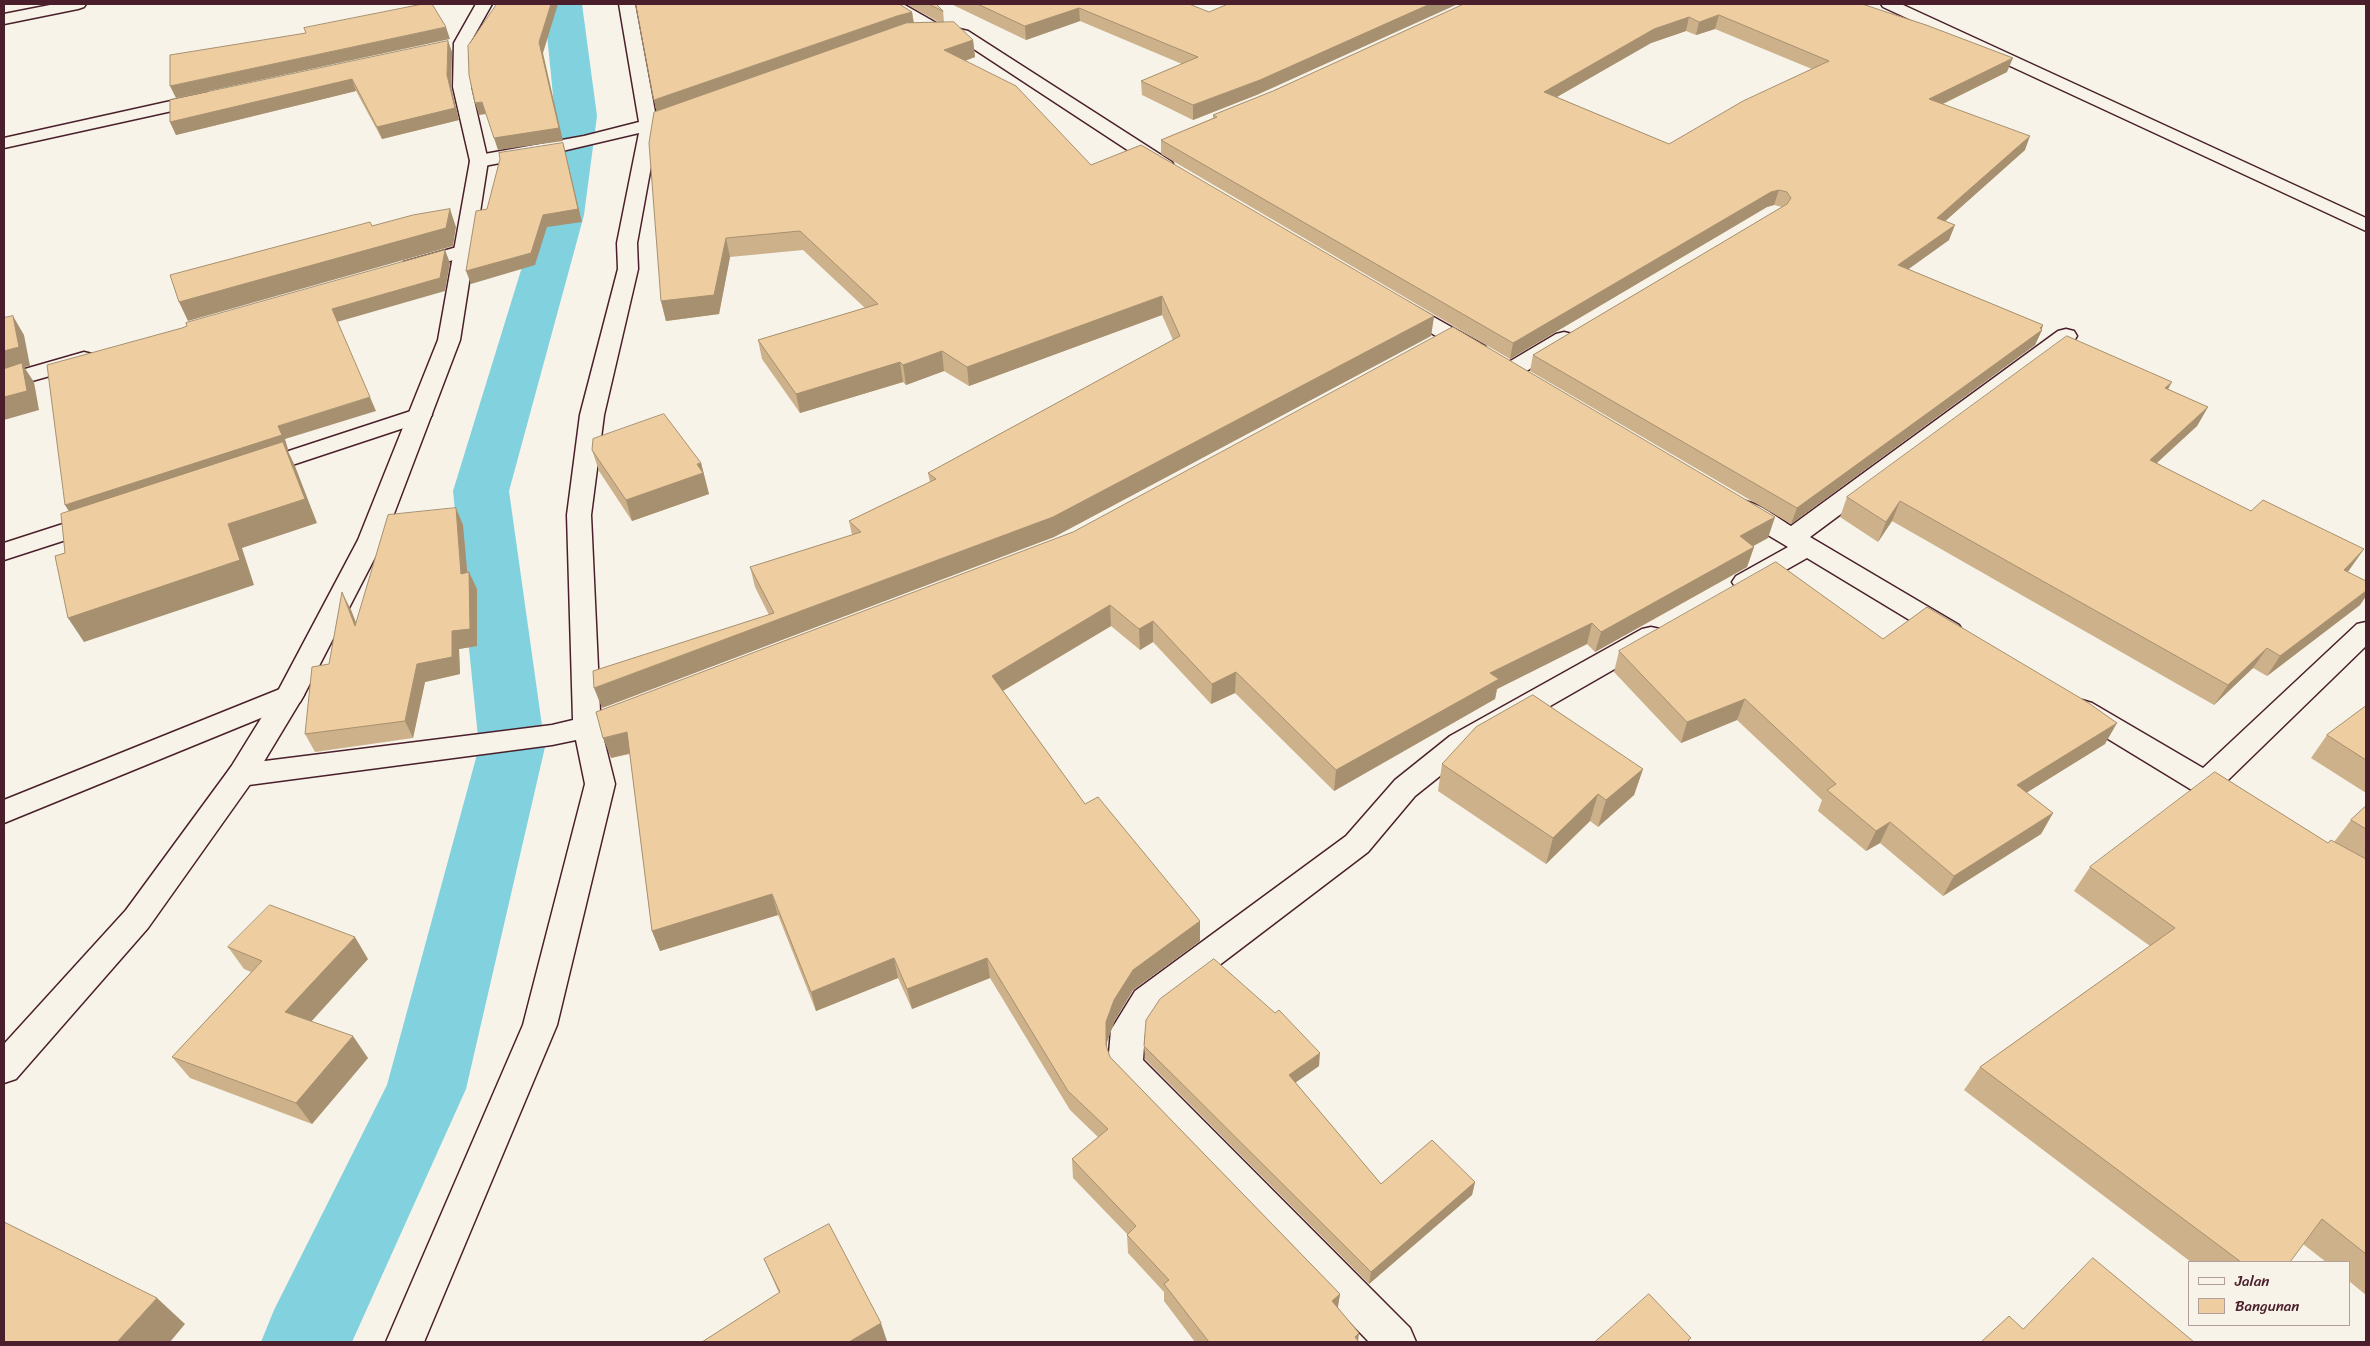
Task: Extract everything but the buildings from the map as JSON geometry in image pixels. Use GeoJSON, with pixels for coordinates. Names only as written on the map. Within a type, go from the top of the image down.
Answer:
{"type":"FeatureCollection","features":[{"type":"Feature","properties":{"kind":"street"},"geometry":{"type":"LineString","coordinates":[[4,19],[78,4]]}},
{"type":"Feature","properties":{"kind":"street"},"geometry":{"type":"LineString","coordinates":[[4,1068],[137,919],[241,775],[290,695],[371,540],[449,340],[479,161],[452,45],[484,4]]}},
{"type":"Feature","properties":{"kind":"street"},"geometry":{"type":"LineString","coordinates":[[405,1342],[540,1026],[600,784],[587,727],[579,515],[592,415],[628,269],[627,243],[649,126],[627,4]]}},
{"type":"Feature","properties":{"kind":"street"},"geometry":{"type":"LineString","coordinates":[[892,4],[934,29]]}},
{"type":"Feature","properties":{"kind":"street"},"geometry":{"type":"LineString","coordinates":[[1889,4],[2366,225]]}},
{"type":"Feature","properties":{"kind":"street"},"geometry":{"type":"LineString","coordinates":[[905,34],[934,29],[949,30],[962,34],[1147,147],[1187,179]]}},
{"type":"Feature","properties":{"kind":"street"},"geometry":{"type":"LineString","coordinates":[[4,143],[228,94]]}},
{"type":"Feature","properties":{"kind":"street"},"geometry":{"type":"LineString","coordinates":[[479,161],[566,147],[649,126],[704,106]]}},
{"type":"Feature","properties":{"kind":"street"},"geometry":{"type":"LineString","coordinates":[[387,273],[464,251]]}},
{"type":"Feature","properties":{"kind":"street"},"geometry":{"type":"LineString","coordinates":[[1383,296],[1536,386]]}},
{"type":"Feature","properties":{"kind":"street"},"geometry":{"type":"LineString","coordinates":[[1510,371],[1578,330]]}},
{"type":"Feature","properties":{"kind":"street"},"geometry":{"type":"LineString","coordinates":[[1426,350],[1452,336]]}},
{"type":"Feature","properties":{"kind":"street"},"geometry":{"type":"LineString","coordinates":[[1721,596],[1799,543],[2066,336]]}},
{"type":"Feature","properties":{"kind":"street"},"geometry":{"type":"LineString","coordinates":[[4,382],[100,355]]}},
{"type":"Feature","properties":{"kind":"street"},"geometry":{"type":"LineString","coordinates":[[231,478],[420,415]]}},
{"type":"Feature","properties":{"kind":"street"},"geometry":{"type":"LineString","coordinates":[[1723,498],[1968,643]]}},
{"type":"Feature","properties":{"kind":"street"},"geometry":{"type":"LineString","coordinates":[[4,552],[117,515]]}},
{"type":"Feature","properties":{"kind":"street"},"geometry":{"type":"LineString","coordinates":[[1396,1342],[1125,1065],[1128,1030],[1147,1001],[1357,844],[1405,788],[1460,744],[1678,620]]}},
{"type":"Feature","properties":{"kind":"street"},"geometry":{"type":"LineString","coordinates":[[2205,784],[2366,631]]}},
{"type":"Feature","properties":{"kind":"street"},"geometry":{"type":"LineString","coordinates":[[4,812],[290,695]]}},
{"type":"Feature","properties":{"kind":"street"},"geometry":{"type":"LineString","coordinates":[[2061,698],[2256,814]]}},
{"type":"Feature","properties":{"kind":"street"},"geometry":{"type":"LineString","coordinates":[[241,775],[552,735],[587,727],[624,713]]}},
{"type":"Feature","properties":{"kind":"waterway"},"geometry":{"type":"LineString","coordinates":[[306,1342],[426,1089],[512,747],[481,491],[561,215],[576,116],[563,4]]}}]}
